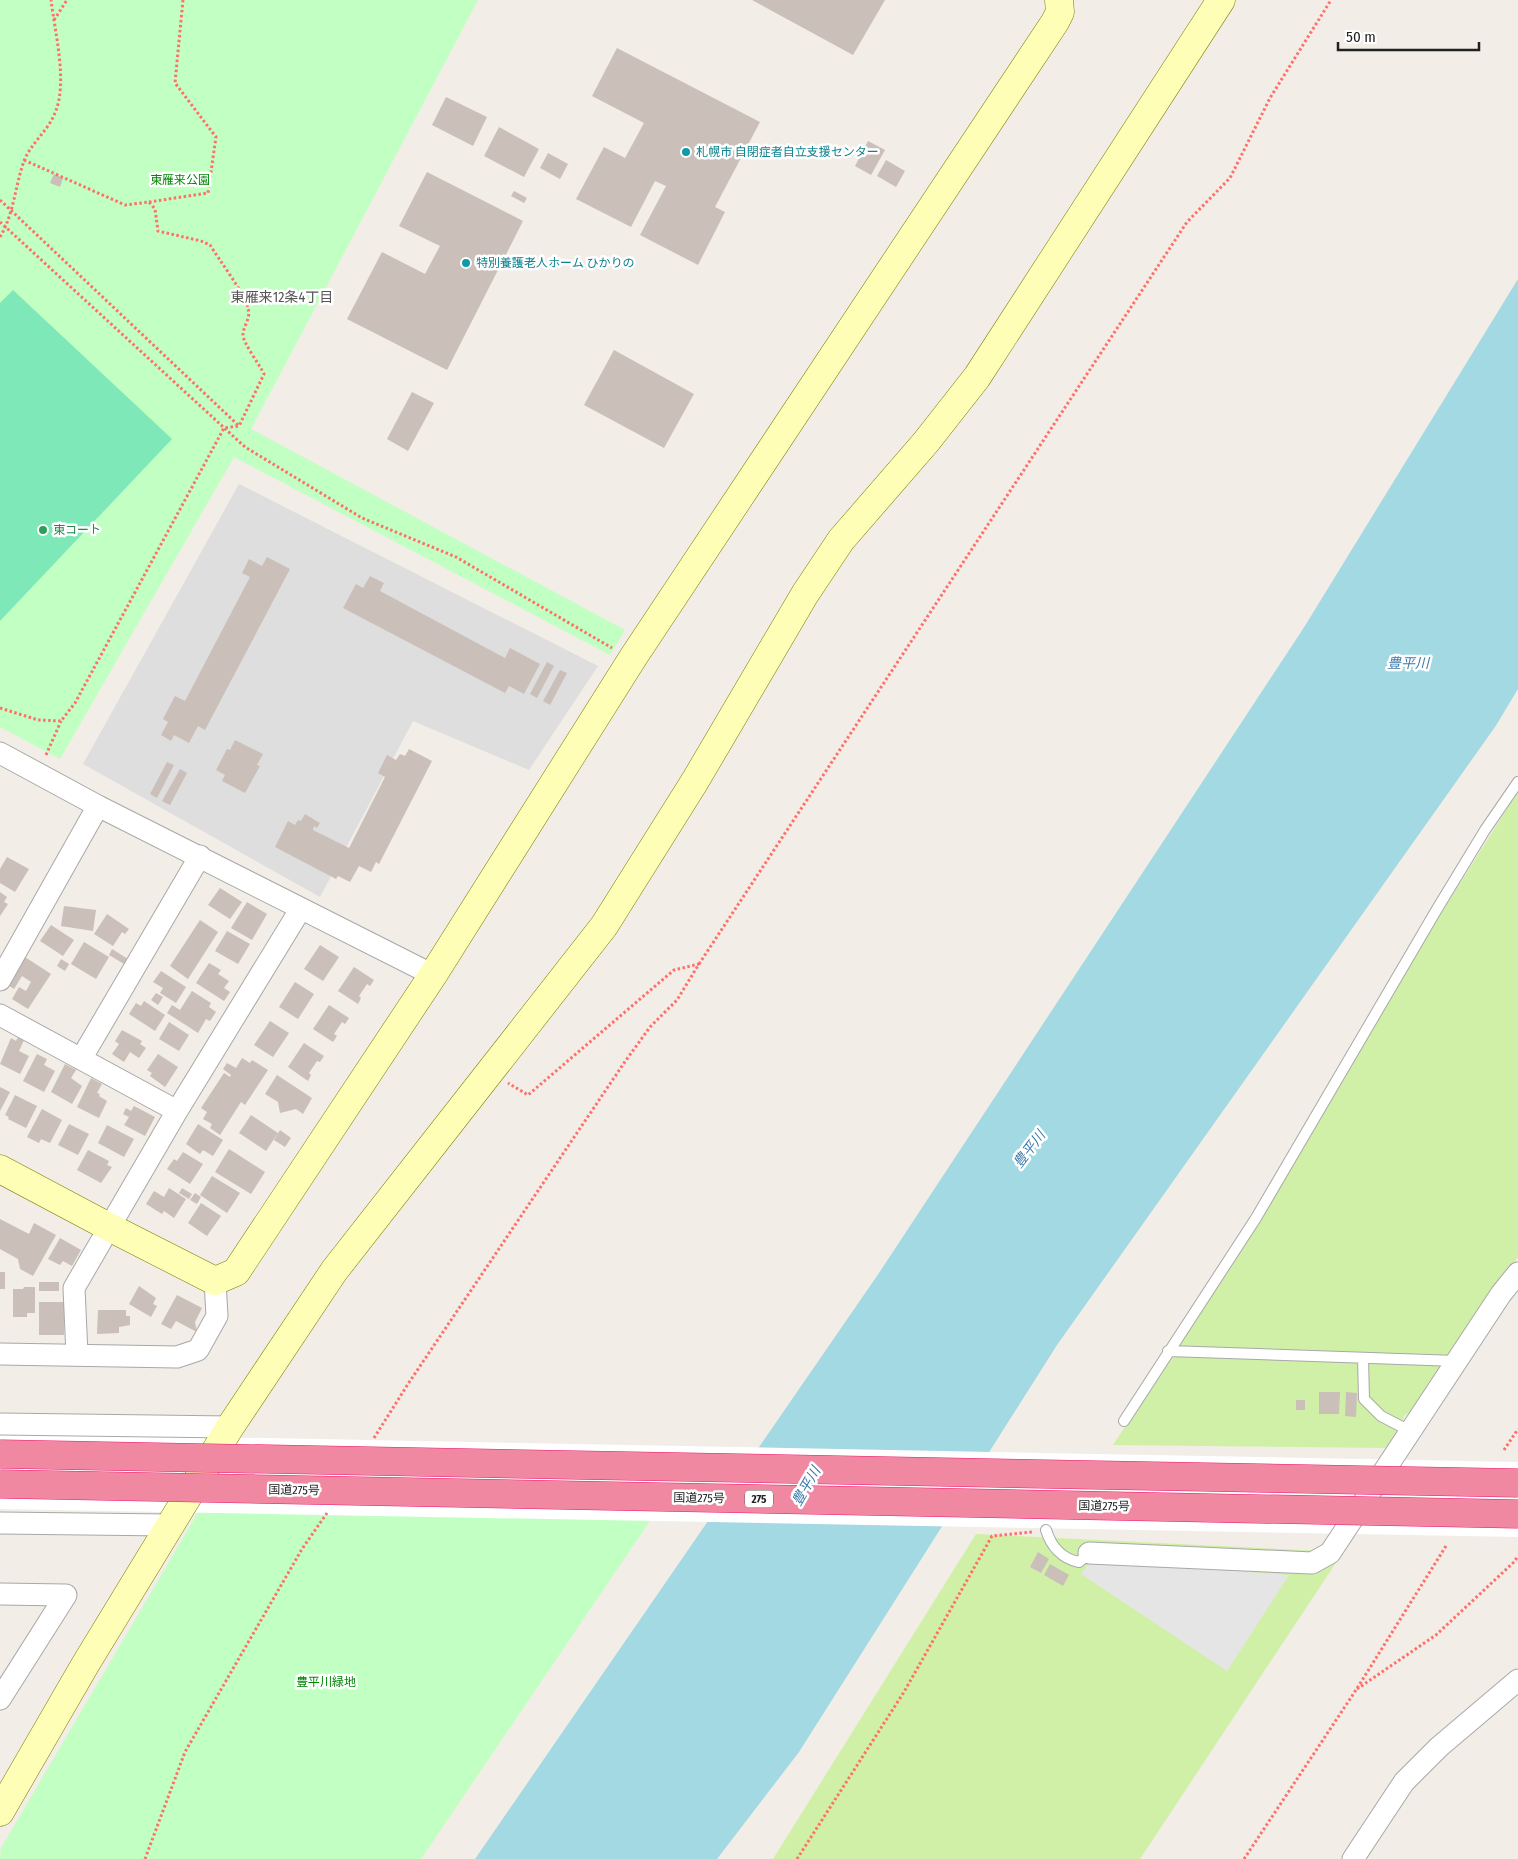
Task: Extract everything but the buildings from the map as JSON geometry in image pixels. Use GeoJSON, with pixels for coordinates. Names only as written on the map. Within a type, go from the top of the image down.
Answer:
{"type":"FeatureCollection","features":[{"type":"Feature","properties":{"kind":"highway"},"geometry":{"type":"LineString","coordinates":[[0,1454],[1518,1483]]}},
{"type":"Feature","properties":{"kind":"highway","name":"国道275号"},"geometry":{"type":"LineString","coordinates":[[0,1484],[1518,1514]]}},
{"type":"Feature","properties":{"kind":"street"},"geometry":{"type":"LineString","coordinates":[[0,1169],[109,1228],[215,1281],[236,1272],[433,975],[634,656],[1055,22],[1060,12],[1059,0]]}},
{"type":"Feature","properties":{"kind":"street"},"geometry":{"type":"LineString","coordinates":[[0,1812],[169,1525],[230,1427],[334,1272],[604,926],[695,781],[805,594],[841,540],[926,442],[977,377],[1221,0]]}},
{"type":"Feature","properties":{"kind":"street"},"geometry":{"type":"LineString","coordinates":[[0,753],[98,806],[200,856],[300,910],[433,975]]}},
{"type":"Feature","properties":{"kind":"street"},"geometry":{"type":"LineString","coordinates":[[0,980],[98,806]]}},
{"type":"Feature","properties":{"kind":"street"},"geometry":{"type":"LineString","coordinates":[[81,1059],[200,856]]}},
{"type":"Feature","properties":{"kind":"street"},"geometry":{"type":"LineString","coordinates":[[77,1355],[74,1288],[176,1111],[300,910]]}},
{"type":"Feature","properties":{"kind":"street"},"geometry":{"type":"LineString","coordinates":[[0,1015],[176,1111]]}},
{"type":"Feature","properties":{"kind":"street"},"geometry":{"type":"LineString","coordinates":[[1089,1553],[1312,1563],[1330,1553],[1457,1361],[1518,1273]]}},
{"type":"Feature","properties":{"kind":"street"},"geometry":{"type":"LineString","coordinates":[[0,1354],[177,1357],[198,1350],[217,1316],[215,1281]]}},
{"type":"Feature","properties":{"kind":"street"},"geometry":{"type":"LineString","coordinates":[[0,1424],[230,1427]]}},
{"type":"Feature","properties":{"kind":"street"},"geometry":{"type":"LineString","coordinates":[[0,1522],[169,1525]]}},
{"type":"Feature","properties":{"kind":"street"},"geometry":{"type":"LineString","coordinates":[[0,1594],[66,1595],[0,1700]]}},
{"type":"Feature","properties":{"kind":"street"},"geometry":{"type":"LineString","coordinates":[[1353,1859],[1404,1782],[1439,1747],[1518,1680]]}},
{"type":"Feature","properties":{"kind":"lane"},"geometry":{"type":"LineString","coordinates":[[1124,1421],[1256,1218],[1437,909],[1485,830],[1518,782]]}},
{"type":"Feature","properties":{"kind":"lane"},"geometry":{"type":"LineString","coordinates":[[1168,1351],[1457,1361]]}},
{"type":"Feature","properties":{"kind":"lane"},"geometry":{"type":"LineString","coordinates":[[1363,1358],[1364,1399],[1381,1416],[1410,1431]]}},
{"type":"Feature","properties":{"kind":"lane"},"geometry":{"type":"LineString","coordinates":[[1046,1530],[1054,1547],[1069,1560],[1079,1562],[1089,1553]]}},
{"type":"Feature","properties":{"kind":"path"},"geometry":{"type":"LineString","coordinates":[[0,237],[6,227],[11,211],[24,160],[33,145],[48,128],[55,114],[60,96],[51,0]]}},
{"type":"Feature","properties":{"kind":"path"},"geometry":{"type":"LineString","coordinates":[[53,21],[67,0]]}},
{"type":"Feature","properties":{"kind":"path"},"geometry":{"type":"LineString","coordinates":[[24,160],[125,205],[208,194],[216,137],[175,83],[183,0]]}},
{"type":"Feature","properties":{"kind":"path"},"geometry":{"type":"LineString","coordinates":[[373,1440],[408,1384],[624,1063],[650,1027],[678,1000],[699,964],[1187,222],[1230,178],[1270,98],[1331,0]]}},
{"type":"Feature","properties":{"kind":"path"},"geometry":{"type":"LineString","coordinates":[[0,200],[239,426]]}},
{"type":"Feature","properties":{"kind":"path"},"geometry":{"type":"LineString","coordinates":[[149,202],[155,209],[158,231],[201,241],[210,245],[248,307],[249,320],[243,334],[246,345],[258,360],[264,374],[239,426]]}},
{"type":"Feature","properties":{"kind":"path"},"geometry":{"type":"LineString","coordinates":[[0,222],[245,447],[362,518],[456,557],[618,651]]}},
{"type":"Feature","properties":{"kind":"path"},"geometry":{"type":"LineString","coordinates":[[224,428],[239,426]]}},
{"type":"Feature","properties":{"kind":"path"},"geometry":{"type":"LineString","coordinates":[[46,755],[61,721],[75,703],[224,428]]}},
{"type":"Feature","properties":{"kind":"path"},"geometry":{"type":"LineString","coordinates":[[0,708],[38,720],[61,721]]}},
{"type":"Feature","properties":{"kind":"path"},"geometry":{"type":"LineString","coordinates":[[490,1071],[528,1094],[674,970],[699,964]]}},
{"type":"Feature","properties":{"kind":"path"},"geometry":{"type":"LineString","coordinates":[[1504,1450],[1518,1429]]}},
{"type":"Feature","properties":{"kind":"path"},"geometry":{"type":"LineString","coordinates":[[145,1859],[185,1752],[302,1549],[328,1512]]}},
{"type":"Feature","properties":{"kind":"path"},"geometry":{"type":"LineString","coordinates":[[797,1859],[904,1692],[992,1536],[1046,1530]]}},
{"type":"Feature","properties":{"kind":"path"},"geometry":{"type":"LineString","coordinates":[[1244,1859],[1356,1690],[1446,1546]]}},
{"type":"Feature","properties":{"kind":"path"},"geometry":{"type":"LineString","coordinates":[[1356,1690],[1436,1635],[1514,1562],[1518,1556]]}},
{"type":"Feature","properties":{"kind":"shaded area"},"geometry":{"type":"Polygon","coordinates":[[[239,484],[598,666],[529,770],[413,721],[320,897],[83,764],[239,484]]]}},
{"type":"Feature","properties":{"kind":"shaded area"},"geometry":{"type":"Polygon","coordinates":[[[1091,1560],[1289,1575],[1227,1671],[1081,1574],[1091,1560]]]}},
{"type":"Feature","properties":{"kind":"green space","name":"東雁来公園"},"geometry":{"type":"Polygon","coordinates":[[[0,0],[478,0],[251,429],[625,630],[610,655],[234,457],[60,759],[0,727],[0,0]]]}},
{"type":"Feature","properties":{"kind":"green space","name":"東コート"},"geometry":{"type":"Polygon","coordinates":[[[13,290],[172,439],[0,621],[0,303],[13,290]]]}},
{"type":"Feature","properties":{"kind":"green space"},"geometry":{"type":"Polygon","coordinates":[[[1518,791],[1518,1257],[1417,1409],[1405,1415],[1390,1448],[1113,1445],[1259,1222],[1415,955],[1518,791]]]}},
{"type":"Feature","properties":{"kind":"green space","name":"豊平川緑地"},"geometry":{"type":"Polygon","coordinates":[[[203,1504],[660,1506],[421,1859],[0,1859],[1,1848],[203,1504]]]}},
{"type":"Feature","properties":{"kind":"green space"},"geometry":{"type":"Polygon","coordinates":[[[976,1534],[1343,1552],[1140,1859],[773,1859],[976,1534]]]}},
{"type":"Feature","properties":{"kind":"water","name":"豊平川"},"geometry":{"type":"Polygon","coordinates":[[[1518,279],[1518,689],[1495,727],[1057,1345],[799,1752],[717,1859],[475,1859],[879,1273],[1303,629],[1518,279]]]}},
{"type":"Feature","properties":{"kind":"pier"},"geometry":{"type":"Polygon","coordinates":[[[0,1433],[1518,1462],[1518,1537],[0,1509],[0,1433]]]}},
{"type":"Feature","properties":{"kind":"place","name":"札幌市 自閉症者自立支援センター"},"geometry":{"type":"Point","coordinates":[686,152]}},
{"type":"Feature","properties":{"kind":"place","name":"特別養護老人ホーム ひかりの"},"geometry":{"type":"Point","coordinates":[466,263]}},
{"type":"Feature","properties":{"kind":"place","name":"東コート"},"geometry":{"type":"Point","coordinates":[43,530]}},
{"type":"Feature","properties":{"kind":"district","name":"東雁来12条4丁目"},"geometry":{"type":"Point","coordinates":[282,297]}}]}
